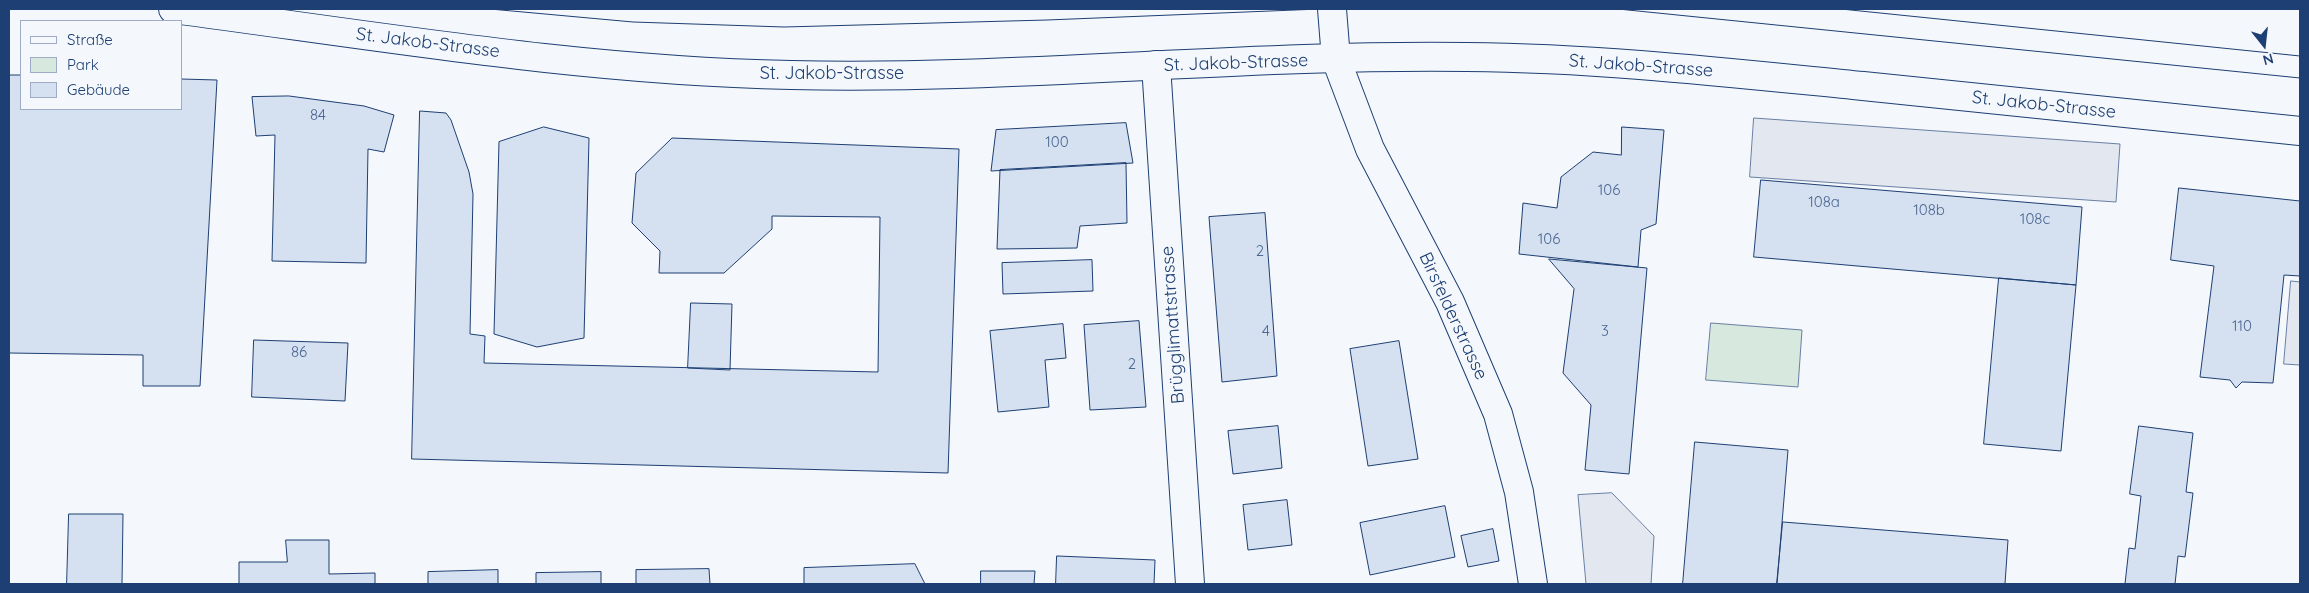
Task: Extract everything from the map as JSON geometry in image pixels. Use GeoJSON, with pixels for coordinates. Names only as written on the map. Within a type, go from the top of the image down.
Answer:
{"type":"FeatureCollection","features":[{"type":"Feature","properties":{"kind":"main road","name":"St. Jakob-Strasse"},"geometry":{"type":"LineString","coordinates":[[173,9],[551,58],[688,71],[795,75],[944,74],[1336,59],[1468,57],[1655,65],[2300,131]]}},
{"type":"Feature","properties":{"kind":"main road","name":"Birsfelderstrasse"},"geometry":{"type":"LineString","coordinates":[[1332,9],[1336,59],[1370,149],[1450,302],[1498,414],[1519,492],[1533,584]]}},
{"type":"Feature","properties":{"kind":"main road","name":"Brügglimattstrasse"},"geometry":{"type":"LineString","coordinates":[[1156,66],[1190,584]]}},
{"type":"Feature","properties":{"kind":"green space"},"geometry":{"type":"Polygon","coordinates":[[[1711,323],[1802,330],[1798,387],[1706,380],[1711,323]]]}},
{"type":"Feature","properties":{"kind":"shaded area"},"geometry":{"type":"Polygon","coordinates":[[[1754,118],[2120,144],[2116,202],[1750,177],[1754,118]]]}},
{"type":"Feature","properties":{"kind":"shaded area"},"geometry":{"type":"Polygon","coordinates":[[[2291,281],[2300,282],[2300,365],[2284,364],[2291,281]]]}},
{"type":"Feature","properties":{"kind":"shaded area"},"geometry":{"type":"Polygon","coordinates":[[[1612,493],[1654,536],[1651,584],[1586,584],[1578,495],[1612,493]]]}},
{"type":"Feature","properties":{"kind":"building"},"geometry":{"type":"Polygon","coordinates":[[[9,75],[20,75],[20,110],[182,110],[182,79],[217,80],[200,386],[143,386],[143,355],[9,353],[9,75]]]}},
{"type":"Feature","properties":{"kind":"building"},"geometry":{"type":"Polygon","coordinates":[[[289,96],[364,106],[394,115],[384,152],[368,149],[366,263],[272,261],[275,135],[256,136],[252,97],[289,96]]]}},
{"type":"Feature","properties":{"kind":"building"},"geometry":{"type":"Polygon","coordinates":[[[420,111],[446,113],[451,120],[469,172],[473,194],[470,334],[485,336],[484,363],[878,372],[880,217],[772,216],[772,229],[724,273],[659,273],[660,251],[632,223],[636,173],[672,138],[959,149],[948,473],[412,459],[420,111]]]}},
{"type":"Feature","properties":{"kind":"building"},"geometry":{"type":"Polygon","coordinates":[[[1126,123],[1133,163],[991,171],[996,130],[1126,123]]]}},
{"type":"Feature","properties":{"kind":"building"},"geometry":{"type":"Polygon","coordinates":[[[544,127],[589,138],[584,338],[537,347],[494,334],[499,142],[544,127]]]}},
{"type":"Feature","properties":{"kind":"building"},"geometry":{"type":"Polygon","coordinates":[[[1622,127],[1664,130],[1656,224],[1641,230],[1638,267],[1519,254],[1523,203],[1557,208],[1561,177],[1593,152],[1621,155],[1622,127]]]}},
{"type":"Feature","properties":{"kind":"building"},"geometry":{"type":"Polygon","coordinates":[[[1126,163],[1127,223],[1080,226],[1077,248],[997,249],[1000,170],[1126,163]]]}},
{"type":"Feature","properties":{"kind":"building"},"geometry":{"type":"Polygon","coordinates":[[[1761,180],[2082,207],[2076,285],[1754,257],[1761,180]]]}},
{"type":"Feature","properties":{"kind":"building"},"geometry":{"type":"Polygon","coordinates":[[[2179,188],[2300,201],[2300,276],[2284,275],[2273,383],[2242,382],[2236,388],[2230,380],[2200,377],[2214,266],[2171,260],[2179,188]]]}},
{"type":"Feature","properties":{"kind":"building"},"geometry":{"type":"Polygon","coordinates":[[[1265,213],[1277,376],[1222,382],[1209,217],[1265,213]]]}},
{"type":"Feature","properties":{"kind":"building"},"geometry":{"type":"Polygon","coordinates":[[[1549,259],[1647,268],[1629,474],[1585,470],[1591,405],[1563,373],[1574,289],[1549,259]]]}},
{"type":"Feature","properties":{"kind":"building"},"geometry":{"type":"Polygon","coordinates":[[[1092,260],[1093,291],[1003,294],[1002,263],[1092,260]]]}},
{"type":"Feature","properties":{"kind":"building"},"geometry":{"type":"Polygon","coordinates":[[[1999,278],[2076,285],[2061,451],[1984,444],[1999,278]]]}},
{"type":"Feature","properties":{"kind":"building"},"geometry":{"type":"Polygon","coordinates":[[[691,303],[732,304],[730,370],[688,368],[691,303]]]}},
{"type":"Feature","properties":{"kind":"building"},"geometry":{"type":"Polygon","coordinates":[[[1139,321],[1146,407],[1090,410],[1084,325],[1139,321]]]}},
{"type":"Feature","properties":{"kind":"building"},"geometry":{"type":"Polygon","coordinates":[[[1063,324],[1066,358],[1045,360],[1049,407],[998,412],[990,331],[1063,324]]]}},
{"type":"Feature","properties":{"kind":"building"},"geometry":{"type":"Polygon","coordinates":[[[254,340],[348,343],[345,401],[252,397],[254,340]]]}},
{"type":"Feature","properties":{"kind":"building"},"geometry":{"type":"Polygon","coordinates":[[[1399,341],[1418,459],[1368,466],[1350,349],[1399,341]]]}},
{"type":"Feature","properties":{"kind":"building"},"geometry":{"type":"Polygon","coordinates":[[[1278,426],[1282,468],[1233,474],[1228,431],[1278,426]]]}},
{"type":"Feature","properties":{"kind":"building"},"geometry":{"type":"Polygon","coordinates":[[[2139,426],[2193,433],[2186,492],[2193,493],[2185,557],[2178,556],[2175,584],[2125,584],[2129,548],[2135,549],[2141,496],[2130,494],[2139,426]]]}},
{"type":"Feature","properties":{"kind":"building"},"geometry":{"type":"Polygon","coordinates":[[[1695,442],[1788,450],[1777,584],[1683,584],[1695,442]]]}},
{"type":"Feature","properties":{"kind":"building"},"geometry":{"type":"Polygon","coordinates":[[[1287,500],[1292,545],[1248,550],[1243,505],[1287,500]]]}},
{"type":"Feature","properties":{"kind":"building"},"geometry":{"type":"Polygon","coordinates":[[[1445,506],[1455,557],[1370,575],[1360,523],[1445,506]]]}},
{"type":"Feature","properties":{"kind":"building"},"geometry":{"type":"Polygon","coordinates":[[[69,514],[123,514],[122,584],[67,584],[69,514]]]}},
{"type":"Feature","properties":{"kind":"building"},"geometry":{"type":"Polygon","coordinates":[[[1783,522],[2008,540],[2005,584],[1777,584],[1783,522]]]}},
{"type":"Feature","properties":{"kind":"building"},"geometry":{"type":"Polygon","coordinates":[[[1493,529],[1499,561],[1468,567],[1461,536],[1493,529]]]}},
{"type":"Feature","properties":{"kind":"building"},"geometry":{"type":"Polygon","coordinates":[[[286,540],[329,540],[329,574],[375,573],[375,584],[239,584],[239,562],[287,562],[286,540]]]}},
{"type":"Feature","properties":{"kind":"building"},"geometry":{"type":"Polygon","coordinates":[[[1057,556],[1155,560],[1154,584],[1056,584],[1057,556]]]}},
{"type":"Feature","properties":{"kind":"building"},"geometry":{"type":"Polygon","coordinates":[[[915,564],[925,584],[804,584],[804,568],[915,564]]]}},
{"type":"Feature","properties":{"kind":"building"},"geometry":{"type":"Polygon","coordinates":[[[709,569],[710,584],[636,584],[636,570],[709,569]]]}},
{"type":"Feature","properties":{"kind":"building"},"geometry":{"type":"Polygon","coordinates":[[[498,570],[498,584],[428,584],[428,572],[498,570]]]}},
{"type":"Feature","properties":{"kind":"building"},"geometry":{"type":"Polygon","coordinates":[[[981,571],[1035,571],[1034,584],[981,584],[981,571]]]}},
{"type":"Feature","properties":{"kind":"building"},"geometry":{"type":"Polygon","coordinates":[[[601,572],[601,584],[536,584],[536,573],[601,572]]]}},
{"type":"Feature","properties":{"kind":"tram line"},"geometry":{"type":"LineString","coordinates":[[490,9],[633,22],[784,27],[1047,20],[1320,9]]}},
{"type":"Feature","properties":{"kind":"tram line"},"geometry":{"type":"LineString","coordinates":[[817,9],[884,9]]}},
{"type":"Feature","properties":{"kind":"tram line"},"geometry":{"type":"LineString","coordinates":[[1618,9],[2300,78]]}},
{"type":"Feature","properties":{"kind":"tram line"},"geometry":{"type":"LineString","coordinates":[[1841,9],[2300,56]]}}]}
